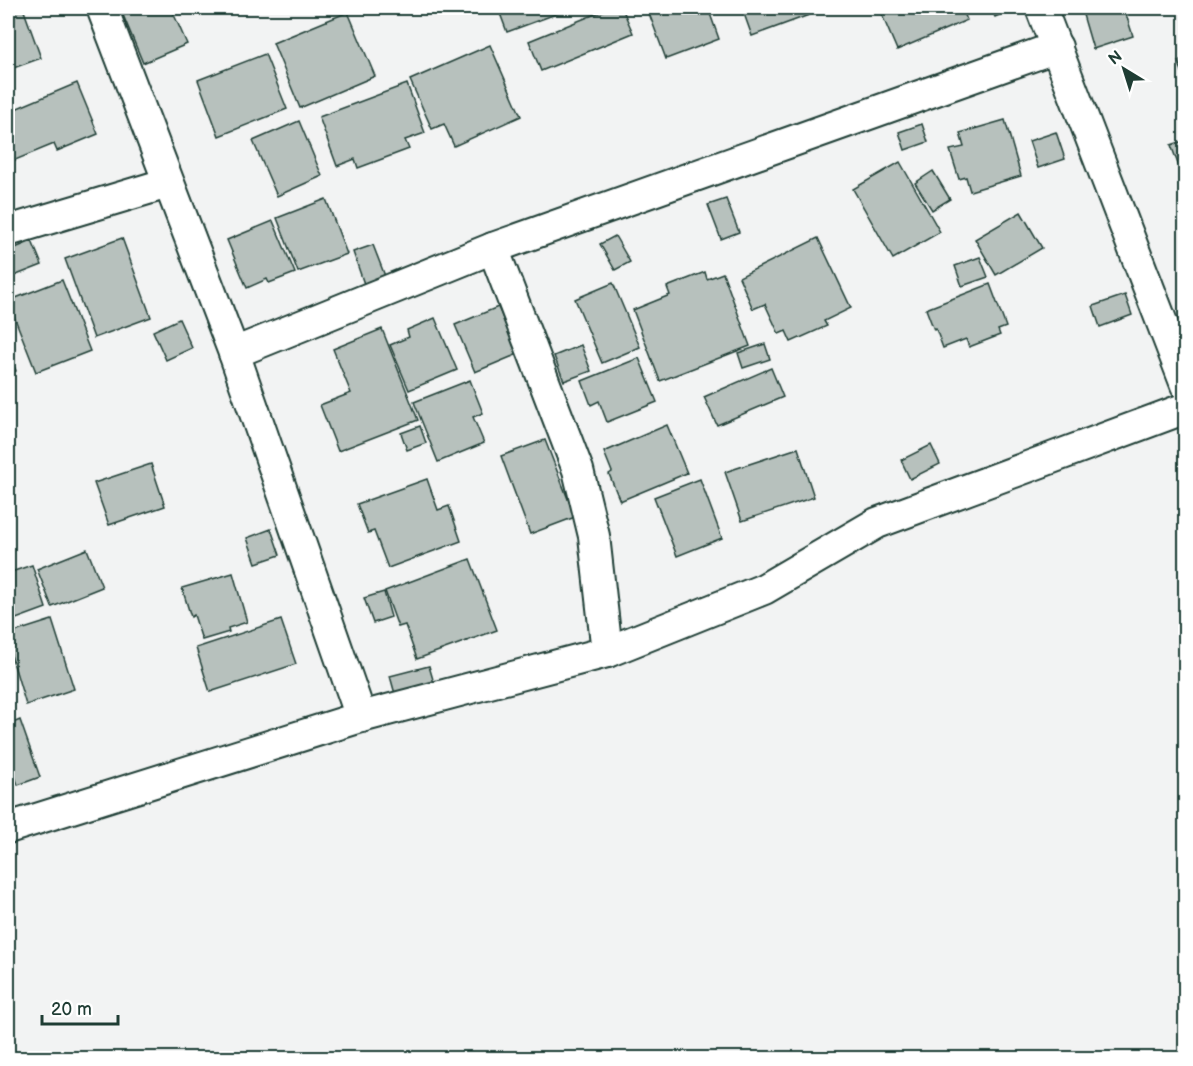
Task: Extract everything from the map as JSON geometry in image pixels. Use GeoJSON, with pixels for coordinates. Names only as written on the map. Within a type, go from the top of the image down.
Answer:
{"type":"FeatureCollection","features":[{"type":"Feature","properties":{"kind":"street"},"geometry":{"type":"LineString","coordinates":[[102,8],[234,353],[361,717]]}},
{"type":"Feature","properties":{"kind":"street"},"geometry":{"type":"LineString","coordinates":[[1041,8],[1185,385]]}},
{"type":"Feature","properties":{"kind":"street"},"geometry":{"type":"LineString","coordinates":[[234,353],[493,248],[1057,47]]}},
{"type":"Feature","properties":{"kind":"street"},"geometry":{"type":"LineString","coordinates":[[8,231],[168,183]]}},
{"type":"Feature","properties":{"kind":"street"},"geometry":{"type":"LineString","coordinates":[[493,248],[578,470],[594,536],[607,652]]}},
{"type":"Feature","properties":{"kind":"street"},"geometry":{"type":"LineString","coordinates":[[8,828],[361,717],[607,652],[764,589],[877,523],[1185,408]]}},
{"type":"Feature","properties":{"kind":"building"},"geometry":{"type":"Polygon","coordinates":[[[23,8],[41,58],[8,70],[8,13],[23,8]]]}},
{"type":"Feature","properties":{"kind":"building"},"geometry":{"type":"Polygon","coordinates":[[[141,8],[171,8],[187,44],[143,63],[123,15],[141,8]]]}},
{"type":"Feature","properties":{"kind":"building"},"geometry":{"type":"Polygon","coordinates":[[[498,8],[572,8],[507,32],[498,8]]]}},
{"type":"Feature","properties":{"kind":"building"},"geometry":{"type":"Polygon","coordinates":[[[610,8],[622,8],[633,33],[541,71],[529,41],[610,8]]]}},
{"type":"Feature","properties":{"kind":"building"},"geometry":{"type":"Polygon","coordinates":[[[647,8],[708,8],[719,39],[666,59],[647,8]]]}},
{"type":"Feature","properties":{"kind":"building"},"geometry":{"type":"Polygon","coordinates":[[[742,8],[828,8],[752,36],[742,8]]]}},
{"type":"Feature","properties":{"kind":"building"},"geometry":{"type":"Polygon","coordinates":[[[879,8],[962,8],[967,20],[897,50],[879,8]]]}},
{"type":"Feature","properties":{"kind":"building"},"geometry":{"type":"Polygon","coordinates":[[[991,8],[1010,8],[1011,10],[995,17],[991,8]]]}},
{"type":"Feature","properties":{"kind":"building"},"geometry":{"type":"Polygon","coordinates":[[[1081,8],[1124,8],[1133,36],[1093,49],[1081,8]]]}},
{"type":"Feature","properties":{"kind":"building"},"geometry":{"type":"Polygon","coordinates":[[[348,12],[375,76],[300,108],[273,43],[348,12]]]}},
{"type":"Feature","properties":{"kind":"building"},"geometry":{"type":"Polygon","coordinates":[[[490,45],[521,116],[454,146],[444,124],[432,129],[410,80],[490,45]]]}},
{"type":"Feature","properties":{"kind":"building"},"geometry":{"type":"Polygon","coordinates":[[[265,54],[287,109],[219,136],[198,80],[265,54]]]}},
{"type":"Feature","properties":{"kind":"building"},"geometry":{"type":"Polygon","coordinates":[[[1186,58],[1186,82],[1178,61],[1186,58]]]}},
{"type":"Feature","properties":{"kind":"building"},"geometry":{"type":"Polygon","coordinates":[[[77,83],[98,134],[57,151],[54,144],[8,163],[8,112],[77,83]]]}},
{"type":"Feature","properties":{"kind":"building"},"geometry":{"type":"Polygon","coordinates":[[[407,84],[425,133],[405,140],[409,149],[358,168],[355,159],[337,166],[319,117],[407,84]]]}},
{"type":"Feature","properties":{"kind":"building"},"geometry":{"type":"Polygon","coordinates":[[[1005,120],[1021,176],[970,191],[966,177],[959,179],[950,150],[964,147],[960,133],[1005,120]]]}},
{"type":"Feature","properties":{"kind":"building"},"geometry":{"type":"Polygon","coordinates":[[[299,121],[322,176],[277,196],[253,141],[299,121]]]}},
{"type":"Feature","properties":{"kind":"building"},"geometry":{"type":"Polygon","coordinates":[[[922,124],[928,142],[905,150],[899,132],[922,124]]]}},
{"type":"Feature","properties":{"kind":"building"},"geometry":{"type":"Polygon","coordinates":[[[1056,132],[1065,159],[1038,168],[1029,141],[1056,132]]]}},
{"type":"Feature","properties":{"kind":"building"},"geometry":{"type":"Polygon","coordinates":[[[1186,140],[1186,186],[1171,145],[1186,140]]]}},
{"type":"Feature","properties":{"kind":"building"},"geometry":{"type":"Polygon","coordinates":[[[900,162],[940,232],[893,259],[853,189],[900,162]]]}},
{"type":"Feature","properties":{"kind":"building"},"geometry":{"type":"Polygon","coordinates":[[[933,171],[950,199],[932,210],[915,183],[933,171]]]}},
{"type":"Feature","properties":{"kind":"building"},"geometry":{"type":"Polygon","coordinates":[[[326,199],[347,254],[298,272],[277,218],[326,199]]]}},
{"type":"Feature","properties":{"kind":"building"},"geometry":{"type":"Polygon","coordinates":[[[726,199],[739,232],[721,239],[708,205],[726,199]]]}},
{"type":"Feature","properties":{"kind":"building"},"geometry":{"type":"Polygon","coordinates":[[[1021,212],[1042,248],[996,275],[975,239],[1021,212]]]}},
{"type":"Feature","properties":{"kind":"building"},"geometry":{"type":"Polygon","coordinates":[[[273,221],[295,273],[269,283],[267,279],[247,288],[227,240],[273,221]]]}},
{"type":"Feature","properties":{"kind":"building"},"geometry":{"type":"Polygon","coordinates":[[[615,236],[630,262],[615,270],[600,244],[615,236]]]}},
{"type":"Feature","properties":{"kind":"building"},"geometry":{"type":"Polygon","coordinates":[[[122,238],[151,317],[94,338],[65,259],[122,238]]]}},
{"type":"Feature","properties":{"kind":"building"},"geometry":{"type":"Polygon","coordinates":[[[818,238],[851,308],[824,321],[827,326],[791,342],[786,331],[779,334],[765,304],[753,309],[739,277],[818,238]]]}},
{"type":"Feature","properties":{"kind":"building"},"geometry":{"type":"Polygon","coordinates":[[[32,241],[42,265],[14,276],[8,259],[8,251],[32,241]]]}},
{"type":"Feature","properties":{"kind":"building"},"geometry":{"type":"Polygon","coordinates":[[[373,245],[385,276],[364,284],[353,252],[373,245]]]}},
{"type":"Feature","properties":{"kind":"building"},"geometry":{"type":"Polygon","coordinates":[[[980,257],[988,277],[962,286],[955,266],[980,257]]]}},
{"type":"Feature","properties":{"kind":"building"},"geometry":{"type":"Polygon","coordinates":[[[705,272],[707,279],[723,273],[750,346],[660,381],[633,310],[670,295],[667,287],[705,272]]]}},
{"type":"Feature","properties":{"kind":"building"},"geometry":{"type":"Polygon","coordinates":[[[62,280],[90,351],[36,372],[8,301],[62,280]]]}},
{"type":"Feature","properties":{"kind":"building"},"geometry":{"type":"Polygon","coordinates":[[[613,283],[640,347],[602,363],[575,299],[613,283]]]}},
{"type":"Feature","properties":{"kind":"building"},"geometry":{"type":"Polygon","coordinates":[[[990,284],[1006,327],[998,330],[1000,335],[969,347],[966,339],[943,348],[926,309],[990,284]]]}},
{"type":"Feature","properties":{"kind":"building"},"geometry":{"type":"Polygon","coordinates":[[[1125,295],[1132,315],[1100,327],[1093,306],[1125,295]]]}},
{"type":"Feature","properties":{"kind":"building"},"geometry":{"type":"Polygon","coordinates":[[[498,307],[518,354],[475,372],[455,325],[498,307]]]}},
{"type":"Feature","properties":{"kind":"building"},"geometry":{"type":"Polygon","coordinates":[[[435,318],[457,370],[409,390],[390,345],[409,337],[407,330],[435,318]]]}},
{"type":"Feature","properties":{"kind":"building"},"geometry":{"type":"Polygon","coordinates":[[[179,319],[192,348],[166,360],[153,331],[179,319]]]}},
{"type":"Feature","properties":{"kind":"building"},"geometry":{"type":"Polygon","coordinates":[[[382,329],[418,420],[338,451],[320,405],[351,393],[333,349],[382,329]]]}},
{"type":"Feature","properties":{"kind":"building"},"geometry":{"type":"Polygon","coordinates":[[[765,344],[770,359],[743,368],[738,353],[765,344]]]}},
{"type":"Feature","properties":{"kind":"building"},"geometry":{"type":"Polygon","coordinates":[[[581,345],[591,371],[564,381],[554,356],[581,345]]]}},
{"type":"Feature","properties":{"kind":"building"},"geometry":{"type":"Polygon","coordinates":[[[8,351],[16,371],[8,375],[8,351]]]}},
{"type":"Feature","properties":{"kind":"building"},"geometry":{"type":"Polygon","coordinates":[[[639,358],[657,402],[607,422],[599,401],[591,405],[582,381],[639,358]]]}},
{"type":"Feature","properties":{"kind":"building"},"geometry":{"type":"Polygon","coordinates":[[[771,368],[783,397],[717,425],[704,397],[771,368]]]}},
{"type":"Feature","properties":{"kind":"building"},"geometry":{"type":"Polygon","coordinates":[[[470,380],[483,413],[473,417],[484,443],[438,462],[414,402],[470,380]]]}},
{"type":"Feature","properties":{"kind":"building"},"geometry":{"type":"Polygon","coordinates":[[[667,425],[687,473],[620,501],[609,474],[612,472],[604,452],[667,425]]]}},
{"type":"Feature","properties":{"kind":"building"},"geometry":{"type":"Polygon","coordinates":[[[420,426],[426,443],[407,450],[401,433],[420,426]]]}},
{"type":"Feature","properties":{"kind":"building"},"geometry":{"type":"Polygon","coordinates":[[[545,440],[575,517],[530,534],[501,456],[545,440]]]}},
{"type":"Feature","properties":{"kind":"building"},"geometry":{"type":"Polygon","coordinates":[[[931,445],[940,464],[910,479],[901,460],[931,445]]]}},
{"type":"Feature","properties":{"kind":"building"},"geometry":{"type":"Polygon","coordinates":[[[798,448],[814,497],[742,521],[725,472],[798,448]]]}},
{"type":"Feature","properties":{"kind":"building"},"geometry":{"type":"Polygon","coordinates":[[[151,464],[165,506],[109,525],[94,483],[151,464]]]}},
{"type":"Feature","properties":{"kind":"building"},"geometry":{"type":"Polygon","coordinates":[[[427,479],[438,510],[449,506],[461,541],[388,568],[374,531],[368,533],[357,504],[427,479]]]}},
{"type":"Feature","properties":{"kind":"building"},"geometry":{"type":"Polygon","coordinates":[[[700,479],[722,538],[677,556],[654,497],[700,479]]]}},
{"type":"Feature","properties":{"kind":"building"},"geometry":{"type":"Polygon","coordinates":[[[271,529],[280,555],[256,563],[247,538],[271,529]]]}},
{"type":"Feature","properties":{"kind":"building"},"geometry":{"type":"Polygon","coordinates":[[[87,549],[102,587],[52,607],[37,569],[87,549]]]}},
{"type":"Feature","properties":{"kind":"building"},"geometry":{"type":"Polygon","coordinates":[[[470,559],[497,630],[417,659],[405,625],[398,627],[385,591],[470,559]]]}},
{"type":"Feature","properties":{"kind":"building"},"geometry":{"type":"Polygon","coordinates":[[[32,565],[46,608],[8,622],[8,573],[32,565]]]}},
{"type":"Feature","properties":{"kind":"building"},"geometry":{"type":"Polygon","coordinates":[[[233,573],[247,622],[228,628],[229,632],[202,640],[194,615],[191,617],[182,588],[233,573]]]}},
{"type":"Feature","properties":{"kind":"building"},"geometry":{"type":"Polygon","coordinates":[[[384,592],[391,617],[373,623],[364,598],[384,592]]]}},
{"type":"Feature","properties":{"kind":"building"},"geometry":{"type":"Polygon","coordinates":[[[52,620],[74,689],[26,705],[8,645],[8,634],[52,620]]]}},
{"type":"Feature","properties":{"kind":"building"},"geometry":{"type":"Polygon","coordinates":[[[281,620],[296,664],[210,692],[196,648],[281,620]]]}},
{"type":"Feature","properties":{"kind":"building"},"geometry":{"type":"Polygon","coordinates":[[[429,666],[434,683],[395,694],[390,676],[429,666]]]}},
{"type":"Feature","properties":{"kind":"building"},"geometry":{"type":"Polygon","coordinates":[[[20,720],[40,777],[18,785],[14,774],[8,777],[8,725],[20,720]]]}}]}
